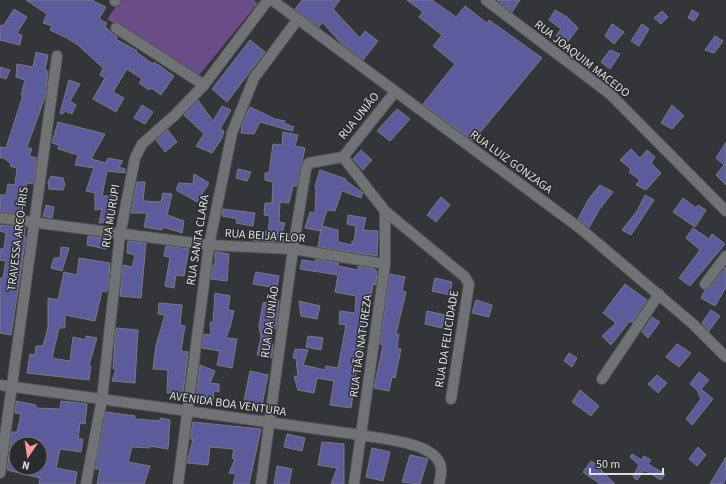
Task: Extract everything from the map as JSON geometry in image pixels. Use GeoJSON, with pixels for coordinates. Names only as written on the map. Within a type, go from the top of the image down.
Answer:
{"type":"FeatureCollection","features":[{"type":"Feature","properties":{"kind":"street","name":"RUA MURUPI"},"geometry":{"type":"LineString","coordinates":[[86,484],[102,399],[120,235],[132,167],[138,150],[142,144],[174,116],[204,86],[268,0]]}},
{"type":"Feature","properties":{"kind":"street","name":"RUA LUIZ GONZAGA"},"geometry":{"type":"LineString","coordinates":[[272,0],[286,4],[298,19],[581,229],[693,324],[726,357]]}},
{"type":"Feature","properties":{"kind":"street","name":"RUA JOAQUIM MACEDO"},"geometry":{"type":"LineString","coordinates":[[486,0],[610,94],[726,211]]}},
{"type":"Feature","properties":{"kind":"street","name":"RUA SANTA CLARA"},"geometry":{"type":"LineString","coordinates":[[178,484],[209,245],[227,151],[242,104],[254,78],[298,19]]}},
{"type":"Feature","properties":{"kind":"street"},"geometry":{"type":"LineString","coordinates":[[116,28],[204,86]]}},
{"type":"Feature","properties":{"kind":"street","name":"TRAVESSA ARCO-ÍRIS"},"geometry":{"type":"LineString","coordinates":[[0,473],[13,388],[33,224],[57,56]]}},
{"type":"Feature","properties":{"kind":"street","name":"RUA UNIÃO"},"geometry":{"type":"LineString","coordinates":[[343,157],[395,92]]}},
{"type":"Feature","properties":{"kind":"street"},"geometry":{"type":"LineString","coordinates":[[343,157],[385,211]]}},
{"type":"Feature","properties":{"kind":"street","name":"RUA DA UNIÃO"},"geometry":{"type":"LineString","coordinates":[[261,484],[293,249],[306,169],[309,164],[343,157]]}},
{"type":"Feature","properties":{"kind":"street","name":"RUA TIÃO NATUREZA"},"geometry":{"type":"LineString","coordinates":[[354,484],[385,264],[385,211]]}},
{"type":"Feature","properties":{"kind":"street","name":"RUA DA FELICIDADE"},"geometry":{"type":"LineString","coordinates":[[385,211],[464,277],[469,284],[451,399]]}},
{"type":"Feature","properties":{"kind":"street","name":"RUA BEIJA FLOR"},"geometry":{"type":"LineString","coordinates":[[0,218],[33,224],[209,245],[293,249],[385,264]]}},
{"type":"Feature","properties":{"kind":"street"},"geometry":{"type":"LineString","coordinates":[[705,284],[726,256]]}},
{"type":"Feature","properties":{"kind":"street"},"geometry":{"type":"LineString","coordinates":[[602,379],[659,294]]}},
{"type":"Feature","properties":{"kind":"street","name":"AVENIDA BOA VENTURA"},"geometry":{"type":"LineString","coordinates":[[0,385],[361,435],[410,444],[422,448],[434,455],[441,469],[439,484]]}},
{"type":"Feature","properties":{"kind":"shaded area"},"geometry":{"type":"Polygon","coordinates":[[[121,0],[254,0],[258,3],[195,80],[107,19],[121,0]]]}},
{"type":"Feature","properties":{"kind":"building"},"geometry":{"type":"Polygon","coordinates":[[[26,0],[91,0],[106,7],[99,19],[107,23],[105,27],[117,37],[116,39],[174,76],[161,95],[151,88],[149,90],[139,83],[142,79],[127,69],[113,92],[124,98],[116,112],[93,99],[105,78],[100,75],[103,68],[78,45],[50,30],[52,26],[43,23],[47,14],[26,0]]]}},
{"type":"Feature","properties":{"kind":"building"},"geometry":{"type":"Polygon","coordinates":[[[302,0],[340,0],[333,9],[360,38],[365,31],[378,41],[363,60],[341,43],[322,22],[319,27],[295,9],[302,0]]]}},
{"type":"Feature","properties":{"kind":"building"},"geometry":{"type":"Polygon","coordinates":[[[407,0],[432,0],[456,17],[465,6],[487,23],[489,20],[542,58],[473,141],[423,104],[455,64],[433,46],[442,35],[419,17],[423,12],[407,0]]]}},
{"type":"Feature","properties":{"kind":"building"},"geometry":{"type":"Polygon","coordinates":[[[497,0],[520,0],[512,12],[497,0]]]}},
{"type":"Feature","properties":{"kind":"building"},"geometry":{"type":"Polygon","coordinates":[[[14,9],[27,17],[17,33],[22,35],[20,45],[0,40],[0,26],[4,25],[14,9]]]}},
{"type":"Feature","properties":{"kind":"building"},"geometry":{"type":"Polygon","coordinates":[[[555,10],[567,17],[578,28],[566,44],[556,36],[561,29],[549,20],[555,10]]]}},
{"type":"Feature","properties":{"kind":"building"},"geometry":{"type":"Polygon","coordinates":[[[692,10],[699,14],[694,21],[688,18],[692,10]]]}},
{"type":"Feature","properties":{"kind":"building"},"geometry":{"type":"Polygon","coordinates":[[[662,11],[668,17],[661,24],[654,18],[662,11]]]}},
{"type":"Feature","properties":{"kind":"building"},"geometry":{"type":"Polygon","coordinates":[[[612,24],[624,32],[614,44],[605,36],[612,24]]]}},
{"type":"Feature","properties":{"kind":"building"},"geometry":{"type":"Polygon","coordinates":[[[642,24],[649,29],[639,46],[631,41],[642,24]]]}},
{"type":"Feature","properties":{"kind":"building"},"geometry":{"type":"Polygon","coordinates":[[[715,36],[723,41],[714,53],[705,50],[715,36]]]}},
{"type":"Feature","properties":{"kind":"building"},"geometry":{"type":"Polygon","coordinates":[[[250,40],[265,52],[227,102],[212,89],[250,40]]]}},
{"type":"Feature","properties":{"kind":"building"},"geometry":{"type":"Polygon","coordinates":[[[610,50],[620,54],[610,69],[601,62],[610,50]]]}},
{"type":"Feature","properties":{"kind":"building"},"geometry":{"type":"Polygon","coordinates":[[[36,52],[48,55],[45,70],[48,71],[45,97],[27,147],[32,149],[29,156],[37,158],[33,184],[27,183],[20,214],[0,212],[0,195],[6,195],[8,184],[15,185],[17,168],[10,166],[11,164],[4,158],[0,158],[0,147],[6,148],[23,95],[21,95],[25,80],[16,77],[17,64],[33,67],[36,52]]]}},
{"type":"Feature","properties":{"kind":"building"},"geometry":{"type":"Polygon","coordinates":[[[0,67],[10,70],[6,79],[0,77],[0,67]]]}},
{"type":"Feature","properties":{"kind":"building"},"geometry":{"type":"Polygon","coordinates":[[[69,80],[80,84],[70,101],[76,105],[72,114],[65,111],[63,114],[60,113],[69,80]]]}},
{"type":"Feature","properties":{"kind":"building"},"geometry":{"type":"Polygon","coordinates":[[[198,100],[213,121],[222,106],[231,110],[220,129],[224,131],[222,138],[212,153],[196,146],[204,134],[184,115],[198,100]]]}},
{"type":"Feature","properties":{"kind":"building"},"geometry":{"type":"Polygon","coordinates":[[[142,105],[153,112],[145,124],[134,118],[142,105]]]}},
{"type":"Feature","properties":{"kind":"building"},"geometry":{"type":"Polygon","coordinates":[[[672,105],[684,116],[672,129],[661,123],[672,105]]]}},
{"type":"Feature","properties":{"kind":"building"},"geometry":{"type":"Polygon","coordinates":[[[250,107],[275,119],[285,121],[284,123],[294,127],[292,131],[260,122],[254,134],[241,133],[242,125],[250,107]]]}},
{"type":"Feature","properties":{"kind":"building"},"geometry":{"type":"Polygon","coordinates":[[[397,109],[410,119],[390,141],[377,131],[397,109]]]}},
{"type":"Feature","properties":{"kind":"building"},"geometry":{"type":"Polygon","coordinates":[[[58,122],[105,134],[91,159],[106,163],[108,158],[123,161],[119,167],[125,169],[125,173],[107,171],[102,196],[117,196],[112,222],[99,223],[102,209],[95,210],[95,193],[86,191],[94,168],[75,165],[78,155],[58,149],[59,145],[52,143],[58,122]]]}},
{"type":"Feature","properties":{"kind":"building"},"geometry":{"type":"Polygon","coordinates":[[[168,130],[177,142],[165,152],[156,140],[168,130]]]}},
{"type":"Feature","properties":{"kind":"building"},"geometry":{"type":"Polygon","coordinates":[[[283,132],[298,135],[295,146],[305,148],[297,186],[293,186],[289,203],[280,202],[279,222],[285,223],[282,233],[289,234],[288,242],[254,241],[255,230],[268,232],[270,216],[264,215],[265,203],[272,203],[273,182],[265,180],[265,173],[269,173],[273,144],[282,145],[283,132]]]}},
{"type":"Feature","properties":{"kind":"building"},"geometry":{"type":"Polygon","coordinates":[[[726,142],[726,185],[716,175],[724,165],[716,158],[726,142]]]}},
{"type":"Feature","properties":{"kind":"building"},"geometry":{"type":"Polygon","coordinates":[[[631,149],[640,158],[647,150],[655,157],[651,163],[661,173],[646,190],[636,185],[640,180],[629,172],[631,169],[620,160],[631,149]]]}},
{"type":"Feature","properties":{"kind":"building"},"geometry":{"type":"Polygon","coordinates":[[[361,150],[372,160],[363,170],[353,159],[361,150]]]}},
{"type":"Feature","properties":{"kind":"building"},"geometry":{"type":"Polygon","coordinates":[[[238,169],[251,172],[247,181],[236,178],[238,169]]]}},
{"type":"Feature","properties":{"kind":"building"},"geometry":{"type":"Polygon","coordinates":[[[320,170],[346,179],[346,181],[363,193],[361,198],[342,191],[335,211],[327,210],[322,226],[338,230],[338,242],[352,245],[352,241],[354,242],[356,226],[347,224],[348,215],[366,218],[363,230],[378,231],[377,256],[318,247],[321,231],[305,228],[310,212],[315,213],[315,186],[320,170]]]}},
{"type":"Feature","properties":{"kind":"building"},"geometry":{"type":"Polygon","coordinates":[[[194,174],[209,183],[197,202],[176,190],[179,183],[193,184],[194,174]]]}},
{"type":"Feature","properties":{"kind":"building"},"geometry":{"type":"Polygon","coordinates":[[[51,176],[63,178],[65,185],[63,190],[49,189],[48,182],[51,176]]]}},
{"type":"Feature","properties":{"kind":"building"},"geometry":{"type":"Polygon","coordinates":[[[137,182],[145,182],[143,201],[161,202],[163,193],[172,194],[167,215],[184,221],[182,233],[163,227],[162,230],[144,227],[147,213],[131,213],[137,182]]]}},
{"type":"Feature","properties":{"kind":"building"},"geometry":{"type":"Polygon","coordinates":[[[600,185],[613,192],[599,210],[589,228],[578,219],[588,200],[600,185]]]}},
{"type":"Feature","properties":{"kind":"building"},"geometry":{"type":"Polygon","coordinates":[[[645,195],[654,200],[631,235],[622,230],[637,211],[645,195]]]}},
{"type":"Feature","properties":{"kind":"building"},"geometry":{"type":"Polygon","coordinates":[[[441,197],[450,205],[436,222],[427,215],[441,197]]]}},
{"type":"Feature","properties":{"kind":"building"},"geometry":{"type":"Polygon","coordinates":[[[683,198],[696,208],[698,205],[706,210],[695,227],[673,212],[683,198]]]}},
{"type":"Feature","properties":{"kind":"building"},"geometry":{"type":"Polygon","coordinates":[[[46,205],[54,207],[52,218],[43,216],[46,205]]]}},
{"type":"Feature","properties":{"kind":"building"},"geometry":{"type":"Polygon","coordinates":[[[223,209],[255,213],[253,226],[236,223],[237,219],[222,216],[223,209]]]}},
{"type":"Feature","properties":{"kind":"building"},"geometry":{"type":"Polygon","coordinates":[[[0,225],[25,228],[24,236],[26,237],[11,335],[0,333],[0,278],[3,278],[6,261],[0,260],[0,249],[4,249],[6,233],[0,231],[0,225]]]}},
{"type":"Feature","properties":{"kind":"building"},"geometry":{"type":"Polygon","coordinates":[[[693,228],[709,239],[712,234],[725,244],[690,286],[679,278],[700,250],[686,238],[693,228]]]}},
{"type":"Feature","properties":{"kind":"building"},"geometry":{"type":"Polygon","coordinates":[[[88,236],[109,239],[106,249],[87,245],[88,236]]]}},
{"type":"Feature","properties":{"kind":"building"},"geometry":{"type":"Polygon","coordinates":[[[128,241],[146,243],[141,298],[120,296],[123,265],[132,267],[135,255],[127,253],[128,241]]]}},
{"type":"Feature","properties":{"kind":"building"},"geometry":{"type":"Polygon","coordinates":[[[166,246],[189,249],[184,276],[176,275],[174,288],[165,286],[170,257],[164,256],[166,246]]]}},
{"type":"Feature","properties":{"kind":"building"},"geometry":{"type":"Polygon","coordinates":[[[61,247],[69,248],[62,271],[51,268],[54,258],[60,258],[61,247]]]}},
{"type":"Feature","properties":{"kind":"building"},"geometry":{"type":"Polygon","coordinates":[[[215,252],[229,254],[227,281],[211,279],[213,265],[215,266],[215,252]]]}},
{"type":"Feature","properties":{"kind":"building"},"geometry":{"type":"Polygon","coordinates":[[[79,258],[110,263],[108,288],[106,292],[102,291],[95,321],[65,315],[65,328],[59,328],[52,358],[70,361],[73,337],[86,340],[86,336],[97,338],[89,365],[91,366],[89,380],[27,373],[30,354],[35,355],[36,346],[43,346],[48,327],[48,298],[58,300],[64,272],[77,275],[79,258]]]}},
{"type":"Feature","properties":{"kind":"building"},"geometry":{"type":"Polygon","coordinates":[[[316,259],[339,263],[338,266],[358,270],[358,266],[375,269],[375,271],[377,271],[376,285],[373,284],[371,298],[366,297],[363,330],[366,330],[359,367],[357,367],[351,408],[330,405],[334,381],[317,378],[314,393],[298,390],[294,376],[298,377],[296,358],[293,358],[295,349],[308,350],[303,365],[325,370],[326,366],[338,368],[346,325],[339,324],[340,311],[355,313],[356,296],[335,292],[338,275],[300,269],[302,260],[316,262],[316,259]]]}},
{"type":"Feature","properties":{"kind":"building"},"geometry":{"type":"Polygon","coordinates":[[[726,267],[726,287],[715,306],[701,298],[705,290],[710,288],[726,267]]]}},
{"type":"Feature","properties":{"kind":"building"},"geometry":{"type":"Polygon","coordinates":[[[256,272],[279,276],[277,288],[253,284],[256,272]]]}},
{"type":"Feature","properties":{"kind":"building"},"geometry":{"type":"Polygon","coordinates":[[[390,274],[405,277],[402,291],[406,292],[396,334],[399,334],[397,348],[401,349],[395,378],[392,377],[389,391],[374,388],[383,345],[380,344],[390,274]]]}},
{"type":"Feature","properties":{"kind":"building"},"geometry":{"type":"Polygon","coordinates":[[[435,278],[452,282],[450,295],[432,291],[435,278]]]}},
{"type":"Feature","properties":{"kind":"building"},"geometry":{"type":"Polygon","coordinates":[[[625,284],[647,300],[632,323],[630,321],[611,345],[602,336],[616,323],[603,313],[625,284]]]}},
{"type":"Feature","properties":{"kind":"building"},"geometry":{"type":"Polygon","coordinates":[[[215,293],[230,296],[228,310],[234,311],[226,338],[237,339],[232,368],[217,365],[220,351],[202,348],[204,334],[211,335],[210,322],[213,323],[215,293]]]}},
{"type":"Feature","properties":{"kind":"building"},"geometry":{"type":"Polygon","coordinates":[[[279,300],[276,329],[273,328],[271,344],[273,344],[272,358],[257,355],[261,338],[259,326],[263,303],[279,300]]]}},
{"type":"Feature","properties":{"kind":"building"},"geometry":{"type":"Polygon","coordinates":[[[476,300],[492,305],[489,317],[472,313],[476,300]]]}},
{"type":"Feature","properties":{"kind":"building"},"geometry":{"type":"Polygon","coordinates":[[[299,301],[320,306],[317,319],[301,316],[299,301]]]}},
{"type":"Feature","properties":{"kind":"building"},"geometry":{"type":"Polygon","coordinates":[[[159,303],[182,305],[180,325],[185,326],[181,351],[188,352],[183,393],[167,393],[168,370],[153,369],[156,345],[165,315],[158,314],[159,303]]]}},
{"type":"Feature","properties":{"kind":"building"},"geometry":{"type":"Polygon","coordinates":[[[711,310],[720,316],[709,331],[702,323],[711,310]]]}},
{"type":"Feature","properties":{"kind":"building"},"geometry":{"type":"Polygon","coordinates":[[[427,311],[445,315],[442,328],[425,324],[427,311]]]}},
{"type":"Feature","properties":{"kind":"building"},"geometry":{"type":"Polygon","coordinates":[[[652,317],[660,322],[648,338],[642,332],[652,317]]]}},
{"type":"Feature","properties":{"kind":"building"},"geometry":{"type":"Polygon","coordinates":[[[116,328],[138,330],[135,383],[112,381],[116,369],[113,369],[116,328]]]}},
{"type":"Feature","properties":{"kind":"building"},"geometry":{"type":"Polygon","coordinates":[[[308,336],[323,338],[321,350],[306,347],[308,336]]]}},
{"type":"Feature","properties":{"kind":"building"},"geometry":{"type":"Polygon","coordinates":[[[677,344],[691,353],[679,367],[666,357],[677,344]]]}},
{"type":"Feature","properties":{"kind":"building"},"geometry":{"type":"Polygon","coordinates":[[[569,353],[577,358],[572,367],[564,361],[569,353]]]}},
{"type":"Feature","properties":{"kind":"building"},"geometry":{"type":"Polygon","coordinates":[[[200,365],[215,371],[210,383],[219,384],[219,392],[214,391],[213,400],[196,398],[200,365]]]}},
{"type":"Feature","properties":{"kind":"building"},"geometry":{"type":"Polygon","coordinates":[[[250,371],[268,375],[262,405],[244,401],[250,371]]]}},
{"type":"Feature","properties":{"kind":"building"},"geometry":{"type":"Polygon","coordinates":[[[699,372],[709,380],[701,389],[713,399],[692,425],[686,419],[701,399],[697,390],[690,384],[699,372]]]}},
{"type":"Feature","properties":{"kind":"building"},"geometry":{"type":"Polygon","coordinates":[[[657,375],[667,383],[658,393],[648,384],[657,375]]]}},
{"type":"Feature","properties":{"kind":"building"},"geometry":{"type":"Polygon","coordinates":[[[580,390],[599,406],[591,416],[572,402],[580,390]]]}},
{"type":"Feature","properties":{"kind":"building"},"geometry":{"type":"Polygon","coordinates":[[[16,401],[36,405],[36,408],[60,409],[61,401],[87,404],[85,424],[80,423],[78,439],[83,439],[81,452],[60,449],[56,468],[77,472],[75,484],[39,484],[40,478],[32,476],[48,476],[48,436],[11,436],[12,432],[17,432],[21,414],[15,413],[16,401]]]}},
{"type":"Feature","properties":{"kind":"building"},"geometry":{"type":"Polygon","coordinates":[[[106,412],[135,416],[135,419],[160,421],[160,418],[170,420],[168,449],[150,446],[150,448],[132,447],[128,462],[150,466],[144,484],[97,484],[100,469],[95,469],[106,412]]]}},
{"type":"Feature","properties":{"kind":"building"},"geometry":{"type":"Polygon","coordinates":[[[193,422],[261,429],[249,484],[233,484],[236,474],[229,473],[235,459],[232,458],[234,449],[210,447],[208,465],[187,463],[193,439],[190,439],[193,422]]]}},
{"type":"Feature","properties":{"kind":"building"},"geometry":{"type":"Polygon","coordinates":[[[287,434],[305,438],[302,451],[284,447],[287,434]]]}},
{"type":"Feature","properties":{"kind":"building"},"geometry":{"type":"Polygon","coordinates":[[[322,442],[344,444],[344,484],[331,484],[337,468],[318,465],[322,442]]]}},
{"type":"Feature","properties":{"kind":"building"},"geometry":{"type":"Polygon","coordinates":[[[698,447],[706,455],[697,466],[689,459],[698,447]]]}},
{"type":"Feature","properties":{"kind":"building"},"geometry":{"type":"Polygon","coordinates":[[[372,448],[390,452],[383,481],[366,477],[372,448]]]}},
{"type":"Feature","properties":{"kind":"building"},"geometry":{"type":"Polygon","coordinates":[[[632,454],[642,460],[644,456],[651,460],[648,464],[665,474],[661,480],[644,470],[637,480],[633,477],[639,465],[630,457],[632,454]]]}},
{"type":"Feature","properties":{"kind":"building"},"geometry":{"type":"Polygon","coordinates":[[[410,455],[428,459],[420,484],[402,482],[410,455]]]}},
{"type":"Feature","properties":{"kind":"building"},"geometry":{"type":"Polygon","coordinates":[[[726,457],[726,479],[723,484],[710,484],[726,457]]]}},
{"type":"Feature","properties":{"kind":"building"},"geometry":{"type":"Polygon","coordinates":[[[591,461],[602,468],[601,470],[615,484],[600,484],[583,472],[591,461]]]}},
{"type":"Feature","properties":{"kind":"building"},"geometry":{"type":"Polygon","coordinates":[[[277,466],[292,469],[289,484],[274,484],[277,466]]]}}]}
